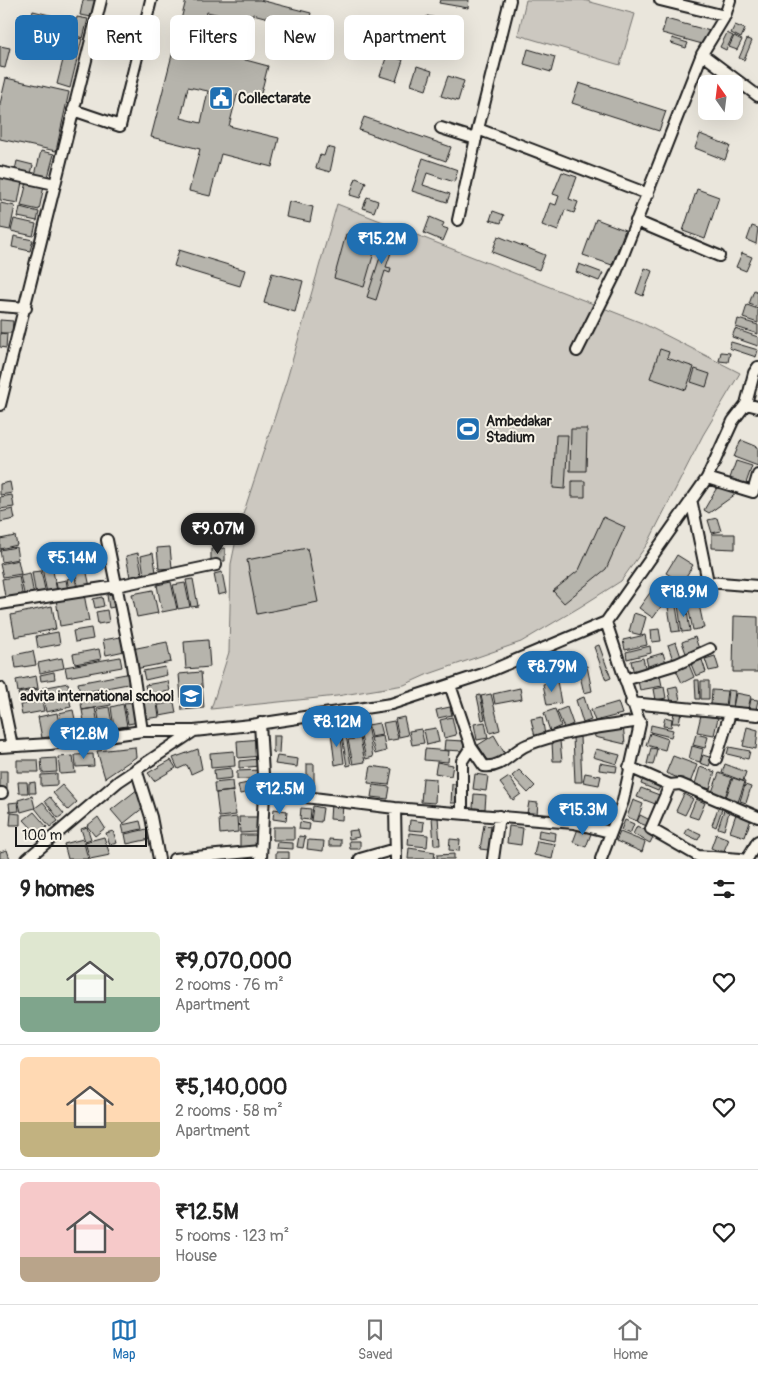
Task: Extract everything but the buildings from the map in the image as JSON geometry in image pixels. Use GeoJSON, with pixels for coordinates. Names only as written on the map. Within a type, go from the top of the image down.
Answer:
{"type":"FeatureCollection","features":[{"type":"Feature","properties":{"kind":"street"},"geometry":{"type":"LineString","coordinates":[[0,406],[26,308],[101,0]]}},
{"type":"Feature","properties":{"kind":"street"},"geometry":{"type":"LineString","coordinates":[[73,110],[120,126],[151,0]]}},
{"type":"Feature","properties":{"kind":"street"},"geometry":{"type":"LineString","coordinates":[[458,220],[510,0]]}},
{"type":"Feature","properties":{"kind":"street"},"geometry":{"type":"LineString","coordinates":[[660,0],[725,16]]}},
{"type":"Feature","properties":{"kind":"street"},"geometry":{"type":"LineString","coordinates":[[577,351],[616,273],[702,54],[725,16],[730,0]]}},
{"type":"Feature","properties":{"kind":"street"},"geometry":{"type":"LineString","coordinates":[[702,54],[758,96]]}},
{"type":"Feature","properties":{"kind":"street"},"geometry":{"type":"LineString","coordinates":[[441,128],[477,134],[648,194]]}},
{"type":"Feature","properties":{"kind":"street"},"geometry":{"type":"LineString","coordinates":[[0,172],[55,184]]}},
{"type":"Feature","properties":{"kind":"street"},"geometry":{"type":"LineString","coordinates":[[636,221],[719,256]]}},
{"type":"Feature","properties":{"kind":"street"},"geometry":{"type":"LineString","coordinates":[[0,306],[26,308]]}},
{"type":"Feature","properties":{"kind":"street"},"geometry":{"type":"LineString","coordinates":[[0,747],[50,744],[142,732],[194,730],[260,723],[390,704],[483,674],[606,622],[707,478],[733,421],[746,404],[754,373],[758,367]]}},
{"type":"Feature","properties":{"kind":"street"},"geometry":{"type":"LineString","coordinates":[[746,404],[758,407]]}},
{"type":"Feature","properties":{"kind":"street"},"geometry":{"type":"LineString","coordinates":[[707,478],[753,492],[758,475]]}},
{"type":"Feature","properties":{"kind":"street"},"geometry":{"type":"LineString","coordinates":[[691,499],[708,582],[758,586]]}},
{"type":"Feature","properties":{"kind":"street"},"geometry":{"type":"LineString","coordinates":[[107,540],[131,659],[142,732]]}},
{"type":"Feature","properties":{"kind":"street"},"geometry":{"type":"LineString","coordinates":[[0,604],[116,586],[216,565]]}},
{"type":"Feature","properties":{"kind":"street"},"geometry":{"type":"LineString","coordinates":[[600,859],[623,801],[640,721],[631,703],[606,622]]}},
{"type":"Feature","properties":{"kind":"street"},"geometry":{"type":"LineString","coordinates":[[625,680],[677,664],[710,649]]}},
{"type":"Feature","properties":{"kind":"street"},"geometry":{"type":"LineString","coordinates":[[450,685],[471,747],[484,766],[492,768],[523,747],[540,740],[569,732],[640,721]]}},
{"type":"Feature","properties":{"kind":"street"},"geometry":{"type":"LineString","coordinates":[[0,688],[12,746]]}},
{"type":"Feature","properties":{"kind":"street"},"geometry":{"type":"LineString","coordinates":[[631,703],[758,715]]}},
{"type":"Feature","properties":{"kind":"street"},"geometry":{"type":"LineString","coordinates":[[716,759],[730,712]]}},
{"type":"Feature","properties":{"kind":"street"},"geometry":{"type":"LineString","coordinates":[[174,859],[260,855],[264,792],[260,723]]}},
{"type":"Feature","properties":{"kind":"street"},"geometry":{"type":"LineString","coordinates":[[27,859],[136,769],[194,730]]}},
{"type":"Feature","properties":{"kind":"street"},"geometry":{"type":"LineString","coordinates":[[462,812],[462,761],[471,747]]}},
{"type":"Feature","properties":{"kind":"street"},"geometry":{"type":"LineString","coordinates":[[629,767],[670,784],[680,784],[758,817]]}},
{"type":"Feature","properties":{"kind":"street"},"geometry":{"type":"LineString","coordinates":[[136,769],[151,817],[159,859]]}},
{"type":"Feature","properties":{"kind":"street"},"geometry":{"type":"LineString","coordinates":[[670,784],[651,829],[698,856],[742,859]]}},
{"type":"Feature","properties":{"kind":"street"},"geometry":{"type":"LineString","coordinates":[[264,792],[395,808],[462,812],[574,823],[610,832]]}},
{"type":"Feature","properties":{"kind":"street"},"geometry":{"type":"LineString","coordinates":[[360,859],[396,854],[395,808]]}},
{"type":"Feature","properties":{"kind":"street"},"geometry":{"type":"LineString","coordinates":[[493,859],[499,816]]}},
{"type":"Feature","properties":{"kind":"street"},"geometry":{"type":"LineString","coordinates":[[747,859],[758,841]]}},
{"type":"Feature","properties":{"kind":"shaded area"},"geometry":{"type":"Polygon","coordinates":[[[526,0],[583,0],[635,14],[620,65],[518,35],[526,0]]]}},
{"type":"Feature","properties":{"kind":"shaded area"},"geometry":{"type":"Polygon","coordinates":[[[337,204],[642,323],[740,373],[703,435],[648,543],[621,581],[521,642],[426,675],[404,685],[337,696],[211,709],[229,652],[231,564],[238,530],[287,379],[337,204]]]}},
{"type":"Feature","properties":{"kind":"place","name":"Collectarate"},"geometry":{"type":"Point","coordinates":[221,98]}},
{"type":"Feature","properties":{"kind":"place","name":"Ambedakar Stadium"},"geometry":{"type":"Point","coordinates":[468,429]}},
{"type":"Feature","properties":{"kind":"place","name":"advita international school"},"geometry":{"type":"Point","coordinates":[191,696]}}]}
